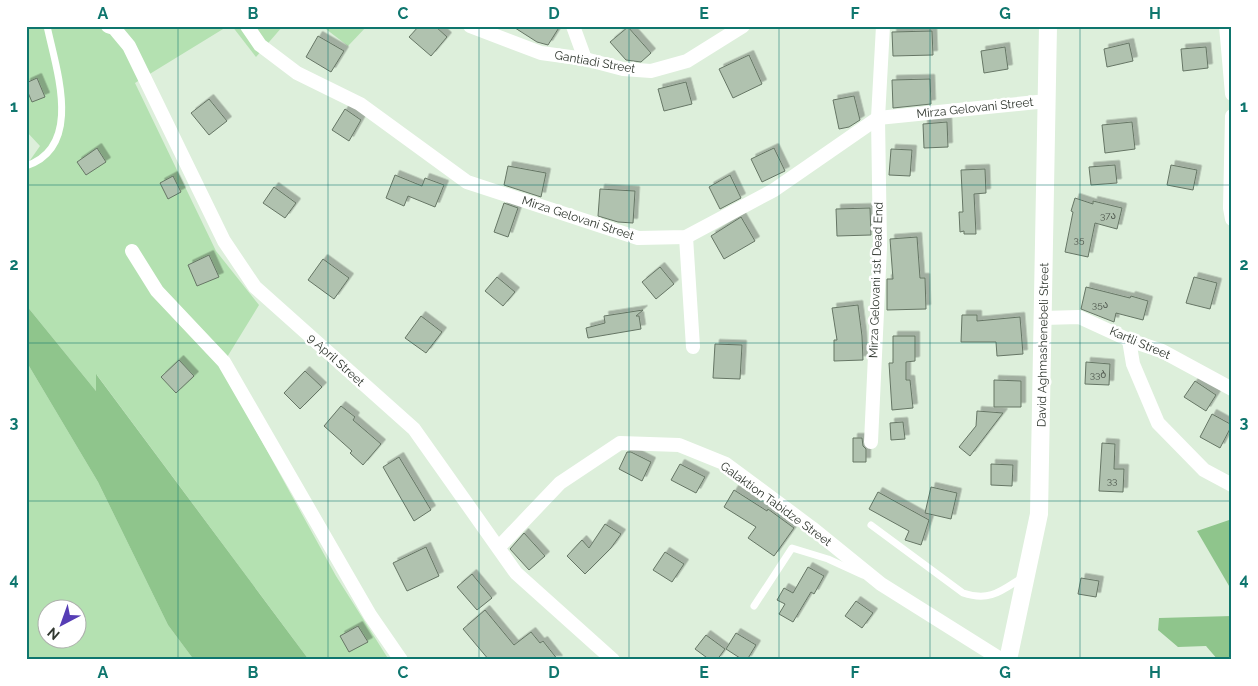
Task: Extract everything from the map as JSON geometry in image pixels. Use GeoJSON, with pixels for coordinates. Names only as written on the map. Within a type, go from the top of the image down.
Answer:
{"type":"FeatureCollection","features":[{"type":"Feature","properties":{"kind":"street","name":"9 April Street"},"geometry":{"type":"LineString","coordinates":[[108,26],[114,28],[130,46],[224,241],[255,287],[414,429],[516,574],[613,660]]}},
{"type":"Feature","properties":{"kind":"street","name":"Mirza Gelovani Street"},"geometry":{"type":"LineString","coordinates":[[248,26],[260,44],[297,73],[360,104],[467,182],[638,238],[686,237],[774,190],[878,118],[1047,101]]}},
{"type":"Feature","properties":{"kind":"street","name":"Gantiadi Street"},"geometry":{"type":"LineString","coordinates":[[470,26],[541,54],[585,59],[623,69],[651,71],[687,61],[743,26]]}},
{"type":"Feature","properties":{"kind":"street"},"geometry":{"type":"LineString","coordinates":[[573,26],[585,59]]}},
{"type":"Feature","properties":{"kind":"street","name":"Mirza Gelovani 1st Dead End"},"geometry":{"type":"LineString","coordinates":[[871,442],[880,248],[878,118],[883,26]]}},
{"type":"Feature","properties":{"kind":"street","name":"David Aghmashenebeli Street"},"geometry":{"type":"LineString","coordinates":[[1008,660],[1039,514],[1048,26]]}},
{"type":"Feature","properties":{"kind":"street"},"geometry":{"type":"LineString","coordinates":[[1226,26],[1232,94]]}},
{"type":"Feature","properties":{"kind":"street"},"geometry":{"type":"LineString","coordinates":[[1232,116],[1230,208],[1232,219]]}},
{"type":"Feature","properties":{"kind":"street"},"geometry":{"type":"LineString","coordinates":[[686,237],[693,347]]}},
{"type":"Feature","properties":{"kind":"street"},"geometry":{"type":"LineString","coordinates":[[132,251],[156,291],[224,362],[370,615],[400,660]]}},
{"type":"Feature","properties":{"kind":"street","name":"Kartli Street"},"geometry":{"type":"LineString","coordinates":[[1043,318],[1079,317],[1129,340],[1162,351],[1232,389]]}},
{"type":"Feature","properties":{"kind":"street"},"geometry":{"type":"LineString","coordinates":[[1129,340],[1133,364],[1158,423],[1204,470],[1232,485]]}},
{"type":"Feature","properties":{"kind":"street","name":"Galaktion Tabidze Street"},"geometry":{"type":"LineString","coordinates":[[498,547],[560,483],[620,443],[679,445],[726,464],[812,528],[881,584],[1002,660]]}},
{"type":"Feature","properties":{"kind":"lane"},"geometry":{"type":"LineString","coordinates":[[26,166],[36,163],[53,146],[61,125],[62,100],[47,26]]}},
{"type":"Feature","properties":{"kind":"lane"},"geometry":{"type":"LineString","coordinates":[[871,525],[963,593],[975,597],[990,597],[1026,576]]}},
{"type":"Feature","properties":{"kind":"lane"},"geometry":{"type":"LineString","coordinates":[[754,606],[792,548],[828,559],[881,584]]}},
{"type":"Feature","properties":{"kind":"green space"},"geometry":{"type":"Polygon","coordinates":[[[26,26],[228,26],[135,83],[216,251],[259,305],[221,367],[336,576],[389,660],[309,660],[97,375],[96,391],[26,305],[26,166],[40,146],[26,131],[26,26]]]}},
{"type":"Feature","properties":{"kind":"green space"},"geometry":{"type":"Polygon","coordinates":[[[232,26],[283,26],[256,57],[232,26]]]}},
{"type":"Feature","properties":{"kind":"green space"},"geometry":{"type":"Polygon","coordinates":[[[322,26],[367,26],[348,46],[322,26]]]}},
{"type":"Feature","properties":{"kind":"green space"},"geometry":{"type":"Polygon","coordinates":[[[26,305],[96,391],[96,374],[309,660],[194,660],[168,625],[98,482],[26,361],[26,305]]]}},
{"type":"Feature","properties":{"kind":"green space"},"geometry":{"type":"Polygon","coordinates":[[[26,361],[98,482],[168,625],[194,660],[26,660],[26,361]]]}},
{"type":"Feature","properties":{"kind":"green space"},"geometry":{"type":"Polygon","coordinates":[[[1232,519],[1232,591],[1197,531],[1232,519]]]}},
{"type":"Feature","properties":{"kind":"green space"},"geometry":{"type":"Polygon","coordinates":[[[1232,616],[1232,660],[1218,660],[1206,646],[1178,647],[1158,630],[1159,618],[1232,616]]]}},
{"type":"Feature","properties":{"kind":"building"},"geometry":{"type":"Polygon","coordinates":[[[419,26],[435,26],[447,37],[431,56],[409,37],[419,26]]]}},
{"type":"Feature","properties":{"kind":"building"},"geometry":{"type":"Polygon","coordinates":[[[512,26],[560,26],[548,45],[537,42],[512,26]]]}},
{"type":"Feature","properties":{"kind":"building"},"geometry":{"type":"Polygon","coordinates":[[[628,27],[651,53],[641,62],[626,60],[610,42],[628,27]]]}},
{"type":"Feature","properties":{"kind":"building"},"geometry":{"type":"Polygon","coordinates":[[[932,31],[933,55],[893,56],[892,32],[932,31]]]}},
{"type":"Feature","properties":{"kind":"building"},"geometry":{"type":"Polygon","coordinates":[[[318,36],[344,51],[331,72],[306,57],[318,36]]]}},
{"type":"Feature","properties":{"kind":"building"},"geometry":{"type":"Polygon","coordinates":[[[1129,43],[1133,61],[1107,67],[1104,49],[1129,43]]]}},
{"type":"Feature","properties":{"kind":"building"},"geometry":{"type":"Polygon","coordinates":[[[1005,47],[1008,69],[984,73],[981,51],[1005,47]]]}},
{"type":"Feature","properties":{"kind":"building"},"geometry":{"type":"Polygon","coordinates":[[[1206,47],[1208,68],[1183,71],[1181,49],[1206,47]]]}},
{"type":"Feature","properties":{"kind":"building"},"geometry":{"type":"Polygon","coordinates":[[[749,55],[762,84],[733,98],[719,69],[749,55]]]}},
{"type":"Feature","properties":{"kind":"building"},"geometry":{"type":"Polygon","coordinates":[[[37,78],[45,97],[32,102],[26,88],[26,83],[37,78]]]}},
{"type":"Feature","properties":{"kind":"building"},"geometry":{"type":"Polygon","coordinates":[[[930,79],[931,104],[893,108],[892,80],[930,79]]]}},
{"type":"Feature","properties":{"kind":"building"},"geometry":{"type":"Polygon","coordinates":[[[686,82],[692,104],[664,111],[658,89],[686,82]]]}},
{"type":"Feature","properties":{"kind":"building"},"geometry":{"type":"Polygon","coordinates":[[[854,96],[860,120],[849,127],[839,129],[833,100],[854,96]]]}},
{"type":"Feature","properties":{"kind":"building"},"geometry":{"type":"Polygon","coordinates":[[[209,99],[227,121],[209,135],[191,113],[209,99]]]}},
{"type":"Feature","properties":{"kind":"building"},"geometry":{"type":"Polygon","coordinates":[[[345,109],[361,120],[349,141],[332,130],[345,109]]]}},
{"type":"Feature","properties":{"kind":"building"},"geometry":{"type":"Polygon","coordinates":[[[947,122],[948,147],[924,148],[923,124],[947,122]]]}},
{"type":"Feature","properties":{"kind":"building"},"geometry":{"type":"Polygon","coordinates":[[[1132,122],[1135,149],[1105,153],[1102,125],[1132,122]]]}},
{"type":"Feature","properties":{"kind":"building"},"geometry":{"type":"Polygon","coordinates":[[[97,148],[106,162],[86,175],[77,162],[97,148]]]}},
{"type":"Feature","properties":{"kind":"building"},"geometry":{"type":"Polygon","coordinates":[[[774,148],[785,171],[762,182],[751,159],[774,148]]]}},
{"type":"Feature","properties":{"kind":"building"},"geometry":{"type":"Polygon","coordinates":[[[891,149],[912,150],[910,176],[889,175],[891,149]]]}},
{"type":"Feature","properties":{"kind":"building"},"geometry":{"type":"Polygon","coordinates":[[[1115,165],[1117,183],[1091,185],[1089,167],[1115,165]]]}},
{"type":"Feature","properties":{"kind":"building"},"geometry":{"type":"Polygon","coordinates":[[[1171,165],[1197,170],[1193,190],[1167,185],[1171,165]]]}},
{"type":"Feature","properties":{"kind":"building"},"geometry":{"type":"Polygon","coordinates":[[[508,166],[546,173],[541,197],[504,185],[508,166]]]}},
{"type":"Feature","properties":{"kind":"building"},"geometry":{"type":"Polygon","coordinates":[[[985,169],[986,193],[974,194],[976,234],[964,234],[964,231],[960,232],[959,212],[963,212],[961,170],[985,169]]]}},
{"type":"Feature","properties":{"kind":"building"},"geometry":{"type":"Polygon","coordinates":[[[395,175],[422,186],[425,178],[444,185],[435,207],[408,196],[404,206],[386,198],[395,175]]]}},
{"type":"Feature","properties":{"kind":"building"},"geometry":{"type":"Polygon","coordinates":[[[730,175],[741,198],[720,209],[709,187],[730,175]]]}},
{"type":"Feature","properties":{"kind":"building"},"geometry":{"type":"Polygon","coordinates":[[[173,176],[181,192],[168,199],[160,183],[173,176]]]}},
{"type":"Feature","properties":{"kind":"building"},"geometry":{"type":"Polygon","coordinates":[[[274,187],[296,203],[285,218],[263,203],[274,187]]]}},
{"type":"Feature","properties":{"kind":"building"},"geometry":{"type":"Polygon","coordinates":[[[600,189],[635,191],[633,223],[618,222],[598,216],[600,189]]]}},
{"type":"Feature","properties":{"kind":"building"},"geometry":{"type":"Polygon","coordinates":[[[1075,198],[1093,204],[1093,201],[1122,208],[1117,229],[1095,223],[1088,257],[1065,252],[1073,212],[1071,211],[1075,198]]]}},
{"type":"Feature","properties":{"kind":"building"},"geometry":{"type":"Polygon","coordinates":[[[504,203],[518,208],[508,237],[494,232],[504,203]]]}},
{"type":"Feature","properties":{"kind":"building"},"geometry":{"type":"Polygon","coordinates":[[[870,208],[871,235],[837,236],[836,209],[870,208]]]}},
{"type":"Feature","properties":{"kind":"building"},"geometry":{"type":"Polygon","coordinates":[[[741,217],[755,241],[724,259],[711,236],[741,217]]]}},
{"type":"Feature","properties":{"kind":"building"},"geometry":{"type":"Polygon","coordinates":[[[917,237],[920,278],[925,278],[926,309],[887,310],[887,279],[893,279],[890,239],[917,237]]]}},
{"type":"Feature","properties":{"kind":"building"},"geometry":{"type":"Polygon","coordinates":[[[209,255],[219,277],[197,286],[188,265],[209,255]]]}},
{"type":"Feature","properties":{"kind":"building"},"geometry":{"type":"Polygon","coordinates":[[[323,259],[349,278],[334,299],[308,280],[323,259]]]}},
{"type":"Feature","properties":{"kind":"building"},"geometry":{"type":"Polygon","coordinates":[[[660,267],[674,284],[656,299],[642,282],[660,267]]]}},
{"type":"Feature","properties":{"kind":"building"},"geometry":{"type":"Polygon","coordinates":[[[497,277],[515,292],[503,306],[485,291],[497,277]]]}},
{"type":"Feature","properties":{"kind":"building"},"geometry":{"type":"Polygon","coordinates":[[[1194,277],[1217,283],[1210,309],[1186,303],[1194,277]]]}},
{"type":"Feature","properties":{"kind":"building"},"geometry":{"type":"Polygon","coordinates":[[[1086,287],[1148,301],[1143,320],[1116,313],[1114,322],[1081,309],[1086,287]]]}},
{"type":"Feature","properties":{"kind":"building"},"geometry":{"type":"Polygon","coordinates":[[[858,305],[863,360],[834,361],[834,340],[837,340],[832,308],[858,305]]]}},
{"type":"Feature","properties":{"kind":"building"},"geometry":{"type":"Polygon","coordinates":[[[643,310],[636,316],[639,316],[641,329],[588,338],[586,328],[605,323],[604,316],[643,310]]]}},
{"type":"Feature","properties":{"kind":"building"},"geometry":{"type":"Polygon","coordinates":[[[962,315],[977,315],[977,321],[1020,317],[1023,354],[997,356],[996,342],[961,342],[962,315]]]}},
{"type":"Feature","properties":{"kind":"building"},"geometry":{"type":"Polygon","coordinates":[[[421,316],[442,332],[426,353],[405,338],[421,316]]]}},
{"type":"Feature","properties":{"kind":"building"},"geometry":{"type":"Polygon","coordinates":[[[893,336],[915,336],[915,361],[906,362],[906,380],[910,380],[913,408],[892,410],[889,363],[893,363],[893,336]]]}},
{"type":"Feature","properties":{"kind":"building"},"geometry":{"type":"Polygon","coordinates":[[[715,344],[742,345],[740,379],[713,378],[715,344]]]}},
{"type":"Feature","properties":{"kind":"building"},"geometry":{"type":"Polygon","coordinates":[[[179,360],[194,376],[176,393],[161,377],[179,360]]]}},
{"type":"Feature","properties":{"kind":"building"},"geometry":{"type":"Polygon","coordinates":[[[1086,362],[1110,364],[1109,385],[1085,384],[1086,362]]]}},
{"type":"Feature","properties":{"kind":"building"},"geometry":{"type":"Polygon","coordinates":[[[305,371],[322,387],[300,409],[284,393],[305,371]]]}},
{"type":"Feature","properties":{"kind":"building"},"geometry":{"type":"Polygon","coordinates":[[[994,380],[1021,381],[1021,407],[994,407],[994,380]]]}},
{"type":"Feature","properties":{"kind":"building"},"geometry":{"type":"Polygon","coordinates":[[[1195,381],[1216,395],[1206,411],[1184,397],[1195,381]]]}},
{"type":"Feature","properties":{"kind":"building"},"geometry":{"type":"Polygon","coordinates":[[[341,406],[355,417],[353,420],[381,444],[363,465],[350,453],[352,451],[324,426],[341,406]]]}},
{"type":"Feature","properties":{"kind":"building"},"geometry":{"type":"Polygon","coordinates":[[[977,411],[1003,413],[970,456],[959,447],[976,426],[977,411]]]}},
{"type":"Feature","properties":{"kind":"building"},"geometry":{"type":"Polygon","coordinates":[[[1212,414],[1232,425],[1220,448],[1200,437],[1212,414]]]}},
{"type":"Feature","properties":{"kind":"building"},"geometry":{"type":"Polygon","coordinates":[[[903,422],[905,439],[891,440],[890,423],[903,422]]]}},
{"type":"Feature","properties":{"kind":"building"},"geometry":{"type":"Polygon","coordinates":[[[853,438],[862,438],[863,446],[866,449],[866,462],[853,462],[853,438]]]}},
{"type":"Feature","properties":{"kind":"building"},"geometry":{"type":"Polygon","coordinates":[[[1102,443],[1115,444],[1114,469],[1124,469],[1123,492],[1099,491],[1102,443]]]}},
{"type":"Feature","properties":{"kind":"building"},"geometry":{"type":"Polygon","coordinates":[[[627,452],[631,452],[651,462],[642,481],[619,469],[627,452]]]}},
{"type":"Feature","properties":{"kind":"building"},"geometry":{"type":"Polygon","coordinates":[[[399,457],[431,510],[414,521],[383,467],[399,457]]]}},
{"type":"Feature","properties":{"kind":"building"},"geometry":{"type":"Polygon","coordinates":[[[680,464],[705,477],[696,493],[671,480],[680,464]]]}},
{"type":"Feature","properties":{"kind":"building"},"geometry":{"type":"Polygon","coordinates":[[[991,464],[1013,465],[1012,486],[991,485],[991,464]]]}},
{"type":"Feature","properties":{"kind":"building"},"geometry":{"type":"Polygon","coordinates":[[[931,487],[957,493],[951,519],[925,513],[931,487]]]}},
{"type":"Feature","properties":{"kind":"building"},"geometry":{"type":"Polygon","coordinates":[[[734,490],[767,511],[768,509],[794,528],[774,556],[748,538],[756,527],[724,507],[734,490]]]}},
{"type":"Feature","properties":{"kind":"building"},"geometry":{"type":"Polygon","coordinates":[[[878,492],[929,520],[921,545],[905,540],[909,531],[869,509],[878,492]]]}},
{"type":"Feature","properties":{"kind":"building"},"geometry":{"type":"Polygon","coordinates":[[[605,524],[621,534],[611,548],[585,574],[567,556],[582,540],[589,548],[605,524]]]}},
{"type":"Feature","properties":{"kind":"building"},"geometry":{"type":"Polygon","coordinates":[[[524,533],[545,556],[529,570],[510,549],[524,533]]]}},
{"type":"Feature","properties":{"kind":"building"},"geometry":{"type":"Polygon","coordinates":[[[426,547],[439,576],[407,591],[393,563],[426,547]]]}},
{"type":"Feature","properties":{"kind":"building"},"geometry":{"type":"Polygon","coordinates":[[[665,552],[684,564],[672,582],[653,570],[665,552]]]}},
{"type":"Feature","properties":{"kind":"building"},"geometry":{"type":"Polygon","coordinates":[[[808,567],[824,576],[814,594],[811,592],[793,622],[779,614],[785,604],[777,600],[784,588],[793,593],[808,567]]]}},
{"type":"Feature","properties":{"kind":"building"},"geometry":{"type":"Polygon","coordinates":[[[472,574],[492,598],[477,610],[457,587],[472,574]]]}},
{"type":"Feature","properties":{"kind":"building"},"geometry":{"type":"Polygon","coordinates":[[[1081,578],[1099,581],[1096,597],[1078,594],[1081,578]]]}},
{"type":"Feature","properties":{"kind":"building"},"geometry":{"type":"Polygon","coordinates":[[[856,601],[873,613],[862,628],[845,616],[856,601]]]}},
{"type":"Feature","properties":{"kind":"building"},"geometry":{"type":"Polygon","coordinates":[[[485,610],[514,645],[531,632],[540,643],[543,641],[558,660],[489,660],[463,629],[485,610]]]}},
{"type":"Feature","properties":{"kind":"building"},"geometry":{"type":"Polygon","coordinates":[[[358,626],[368,642],[349,652],[340,636],[358,626]]]}},
{"type":"Feature","properties":{"kind":"building"},"geometry":{"type":"Polygon","coordinates":[[[736,633],[756,645],[747,660],[743,660],[726,649],[736,633]]]}},
{"type":"Feature","properties":{"kind":"building"},"geometry":{"type":"Polygon","coordinates":[[[706,635],[725,649],[717,660],[710,660],[695,649],[706,635]]]}}]}
